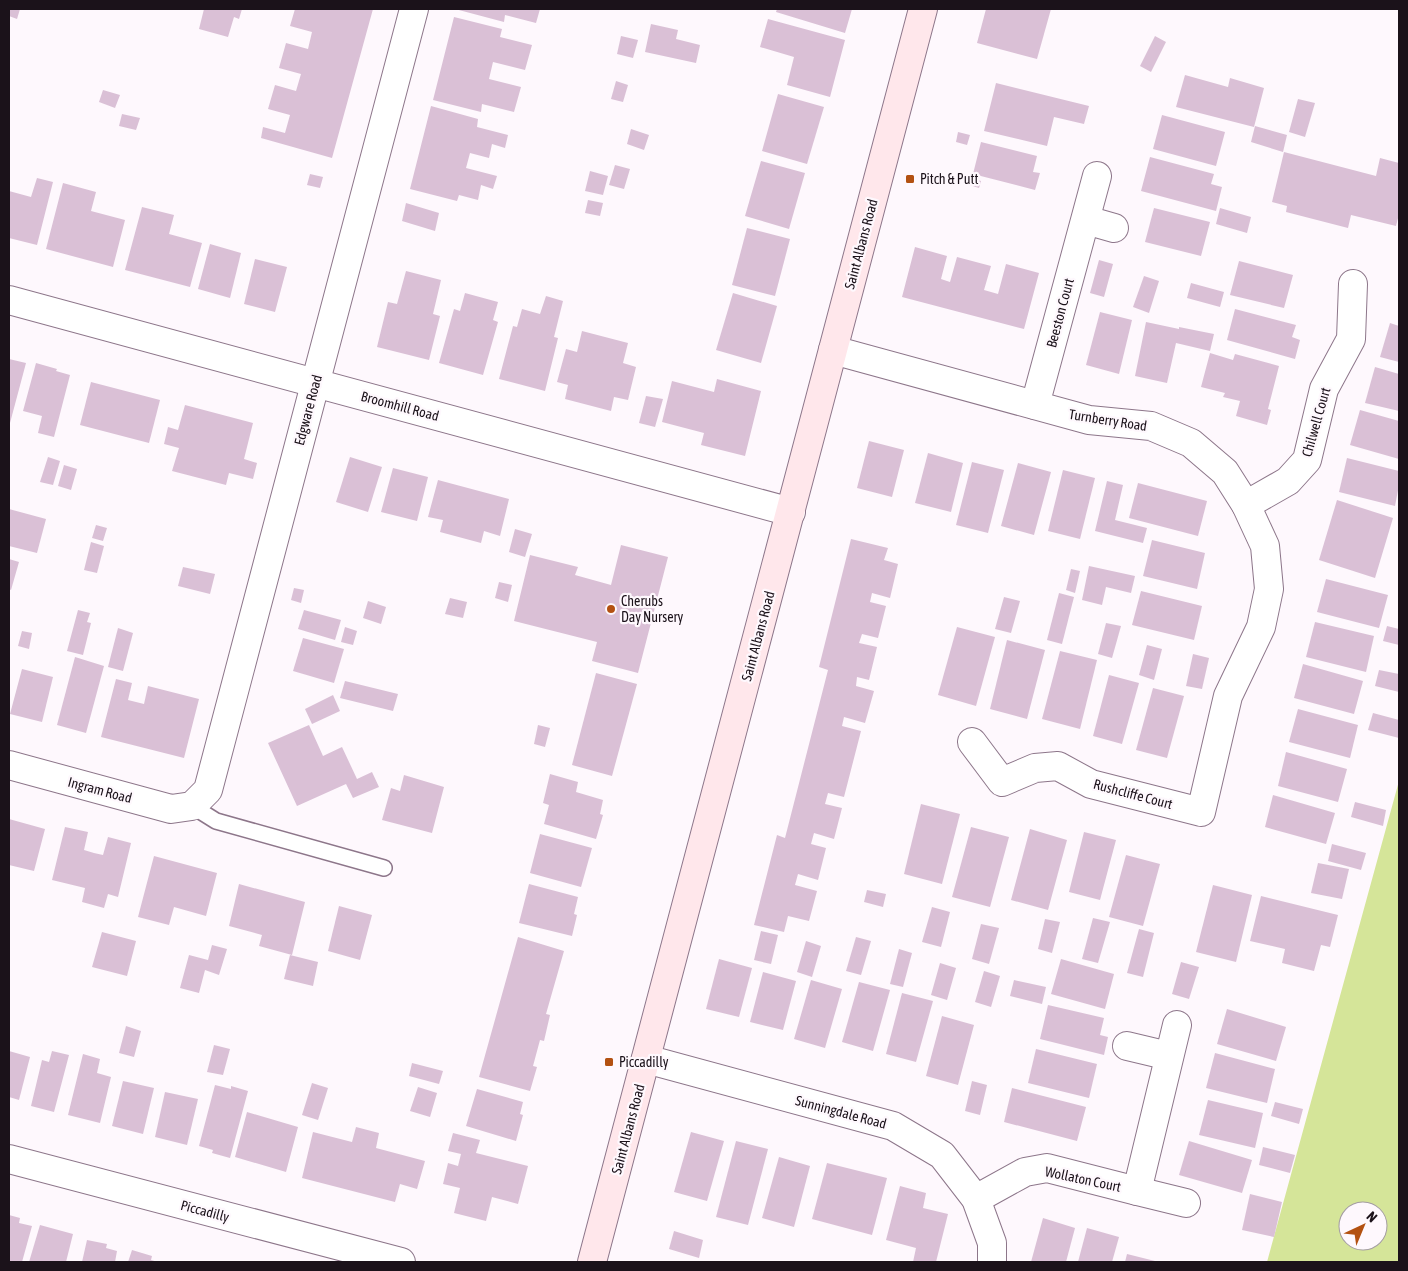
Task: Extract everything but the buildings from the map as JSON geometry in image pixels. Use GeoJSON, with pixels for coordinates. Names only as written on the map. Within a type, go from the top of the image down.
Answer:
{"type":"FeatureCollection","features":[{"type":"Feature","properties":{"kind":"street","name":"Edgware Road"},"geometry":{"type":"LineString","coordinates":[[192,806],[208,790],[414,9]]}},
{"type":"Feature","properties":{"kind":"street","name":"Saint Albans Road"},"geometry":{"type":"LineString","coordinates":[[592,1262],[923,9]]}},
{"type":"Feature","properties":{"kind":"street","name":"Beeston Court"},"geometry":{"type":"LineString","coordinates":[[1035,405],[1098,176]]}},
{"type":"Feature","properties":{"kind":"street"},"geometry":{"type":"LineString","coordinates":[[1086,220],[1114,228]]}},
{"type":"Feature","properties":{"kind":"street","name":"Chilwell Court"},"geometry":{"type":"LineString","coordinates":[[1246,505],[1288,480],[1307,460],[1324,389],[1352,339],[1353,284]]}},
{"type":"Feature","properties":{"kind":"street","name":"Broomhill Road"},"geometry":{"type":"LineString","coordinates":[[9,300],[791,512]]}},
{"type":"Feature","properties":{"kind":"street","name":"Turnberry Road"},"geometry":{"type":"LineString","coordinates":[[833,350],[1089,420],[1151,426],[1191,443],[1225,472],[1246,505],[1265,546],[1269,590],[1261,626],[1228,696],[1201,812]]}},
{"type":"Feature","properties":{"kind":"street","name":"Rushcliffe Court"},"geometry":{"type":"LineString","coordinates":[[972,742],[1002,782],[1035,768],[1058,766],[1091,784],[1201,812]]}},
{"type":"Feature","properties":{"kind":"street","name":"Ingram Road"},"geometry":{"type":"LineString","coordinates":[[9,765],[171,809],[192,806]]}},
{"type":"Feature","properties":{"kind":"street","name":"Wollaton Court"},"geometry":{"type":"LineString","coordinates":[[1137,1191],[1177,1025]]}},
{"type":"Feature","properties":{"kind":"street"},"geometry":{"type":"LineString","coordinates":[[1127,1046],[1170,1056]]}},
{"type":"Feature","properties":{"kind":"street","name":"Sunningdale Road"},"geometry":{"type":"LineString","coordinates":[[646,1059],[893,1126],[942,1155],[976,1200],[992,1243],[992,1262]]}},
{"type":"Feature","properties":{"kind":"street","name":"Piccadilly"},"geometry":{"type":"LineString","coordinates":[[9,1159],[401,1262]]}},
{"type":"Feature","properties":{"kind":"street","name":"Wollaton Court"},"geometry":{"type":"LineString","coordinates":[[976,1200],[1025,1172],[1047,1168],[1186,1203]]}},
{"type":"Feature","properties":{"kind":"lane"},"geometry":{"type":"LineString","coordinates":[[192,806],[216,821],[384,868]]}},
{"type":"Feature","properties":{"kind":"green space"},"geometry":{"type":"Polygon","coordinates":[[[1399,781],[1399,1262],[1267,1262],[1399,781]]]}},
{"type":"Feature","properties":{"kind":"place","name":"Pitch & Putt"},"geometry":{"type":"Point","coordinates":[910,179]}},
{"type":"Feature","properties":{"kind":"place","name":"Cherubs Day Nursery"},"geometry":{"type":"Point","coordinates":[611,609]}},
{"type":"Feature","properties":{"kind":"place","name":"Piccadilly"},"geometry":{"type":"Point","coordinates":[609,1062]}}]}
